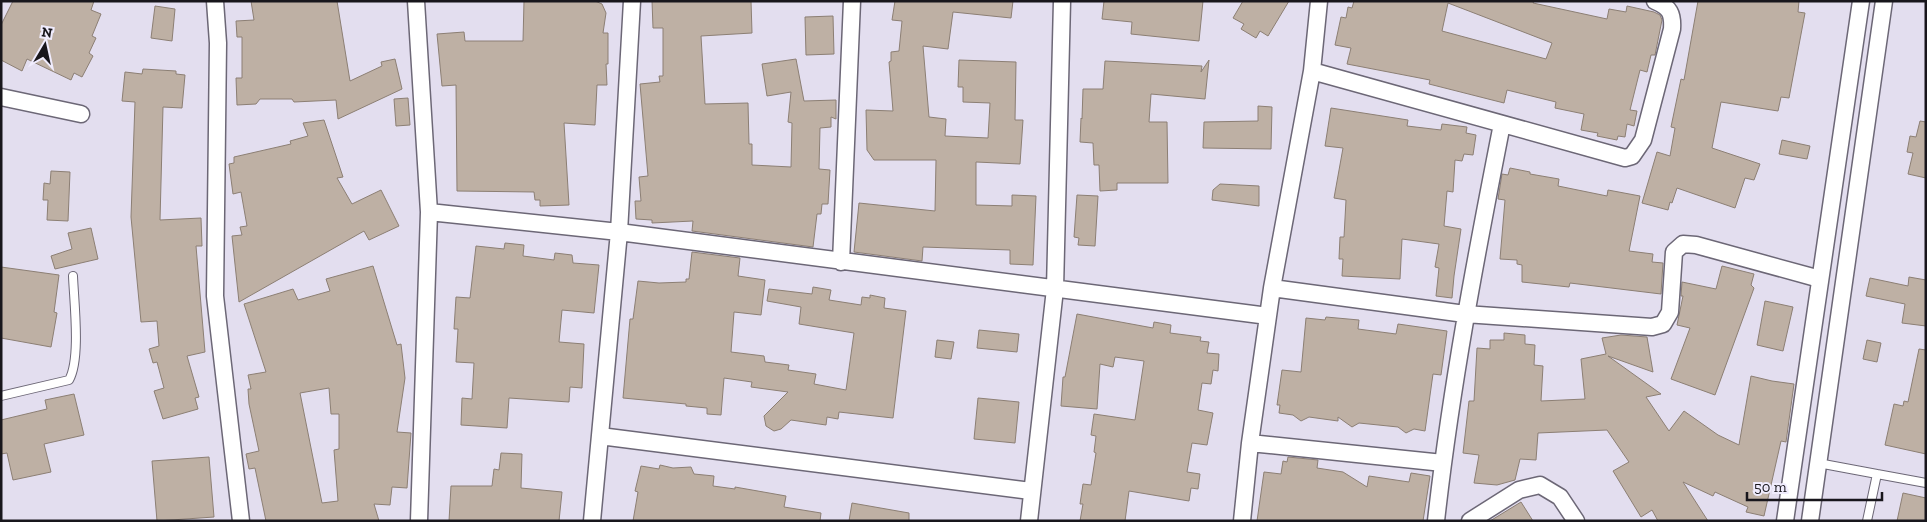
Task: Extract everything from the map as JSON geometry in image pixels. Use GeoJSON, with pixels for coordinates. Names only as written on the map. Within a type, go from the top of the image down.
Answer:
{"type":"FeatureCollection","features":[{"type":"Feature","properties":{"kind":"street"},"geometry":{"type":"LineString","coordinates":[[215,1],[218,43],[215,296],[241,521]]}},
{"type":"Feature","properties":{"kind":"street"},"geometry":{"type":"LineString","coordinates":[[416,1],[429,212],[419,521]]}},
{"type":"Feature","properties":{"kind":"street"},"geometry":{"type":"LineString","coordinates":[[592,521],[619,232],[632,1]]}},
{"type":"Feature","properties":{"kind":"street"},"geometry":{"type":"LineString","coordinates":[[841,262],[852,1]]}},
{"type":"Feature","properties":{"kind":"street"},"geometry":{"type":"LineString","coordinates":[[1029,521],[1055,289],[1062,1]]}},
{"type":"Feature","properties":{"kind":"street"},"geometry":{"type":"LineString","coordinates":[[1242,521],[1250,443],[1272,288],[1312,71],[1318,1]]}},
{"type":"Feature","properties":{"kind":"street"},"geometry":{"type":"LineString","coordinates":[[1312,71],[1624,158],[1632,156],[1643,140],[1672,29],[1673,16],[1666,6],[1655,1]]}},
{"type":"Feature","properties":{"kind":"street"},"geometry":{"type":"LineString","coordinates":[[1785,521],[1861,1]]}},
{"type":"Feature","properties":{"kind":"street"},"geometry":{"type":"LineString","coordinates":[[1810,521],[1884,1]]}},
{"type":"Feature","properties":{"kind":"street"},"geometry":{"type":"LineString","coordinates":[[1,97],[81,114]]}},
{"type":"Feature","properties":{"kind":"street"},"geometry":{"type":"LineString","coordinates":[[1436,521],[1465,314],[1502,124]]}},
{"type":"Feature","properties":{"kind":"street"},"geometry":{"type":"LineString","coordinates":[[429,212],[619,232],[1268,316]]}},
{"type":"Feature","properties":{"kind":"street"},"geometry":{"type":"LineString","coordinates":[[1272,288],[1465,314],[1652,327],[1663,324],[1670,312],[1674,252],[1683,244],[1696,245],[1820,279]]}},
{"type":"Feature","properties":{"kind":"street"},"geometry":{"type":"LineString","coordinates":[[600,436],[1031,491]]}},
{"type":"Feature","properties":{"kind":"street"},"geometry":{"type":"LineString","coordinates":[[1250,443],[1443,463]]}},
{"type":"Feature","properties":{"kind":"street"},"geometry":{"type":"LineString","coordinates":[[1470,521],[1519,490],[1540,485],[1560,497],[1576,521]]}},
{"type":"Feature","properties":{"kind":"lane"},"geometry":{"type":"LineString","coordinates":[[1,396],[69,380],[74,372],[73,276]]}},
{"type":"Feature","properties":{"kind":"lane"},"geometry":{"type":"LineString","coordinates":[[1818,463],[1926,483]]}},
{"type":"Feature","properties":{"kind":"lane"},"geometry":{"type":"LineString","coordinates":[[1867,521],[1877,474]]}},
{"type":"Feature","properties":{"kind":"building"},"geometry":{"type":"Polygon","coordinates":[[[13,1],[94,1],[91,10],[101,14],[92,36],[96,38],[89,53],[93,56],[82,77],[74,73],[71,80],[27,59],[22,71],[1,60],[1,25],[13,1]]]}},
{"type":"Feature","properties":{"kind":"building"},"geometry":{"type":"Polygon","coordinates":[[[251,1],[337,1],[350,81],[382,66],[381,62],[395,59],[402,89],[338,119],[336,100],[294,102],[292,99],[260,99],[256,104],[237,105],[236,78],[242,78],[242,37],[237,37],[236,21],[254,20],[251,1]]]}},
{"type":"Feature","properties":{"kind":"building"},"geometry":{"type":"Polygon","coordinates":[[[524,1],[595,1],[602,4],[606,13],[603,33],[608,33],[607,85],[597,85],[595,125],[564,123],[569,205],[540,206],[540,200],[535,200],[534,192],[457,191],[456,85],[442,86],[437,34],[464,32],[465,41],[523,41],[524,1]]]}},
{"type":"Feature","properties":{"kind":"building"},"geometry":{"type":"Polygon","coordinates":[[[652,1],[751,1],[752,33],[701,36],[705,104],[748,103],[749,144],[752,144],[752,165],[791,167],[792,123],[788,122],[791,92],[767,96],[762,64],[796,59],[804,101],[836,100],[836,119],[831,117],[831,127],[820,128],[819,169],[830,170],[828,204],[822,204],[821,214],[817,214],[813,247],[692,231],[693,221],[652,223],[652,220],[636,219],[635,201],[641,201],[639,177],[648,176],[640,84],[660,82],[659,76],[663,76],[663,28],[653,28],[652,1]]]}},
{"type":"Feature","properties":{"kind":"building"},"geometry":{"type":"Polygon","coordinates":[[[895,1],[1013,1],[1011,18],[953,12],[948,49],[923,46],[929,117],[946,119],[945,136],[988,138],[990,103],[963,102],[963,87],[958,87],[959,60],[1016,62],[1015,120],[1023,120],[1020,164],[976,162],[976,205],[1012,206],[1012,195],[1036,196],[1033,265],[1010,264],[1010,250],[923,247],[922,261],[854,252],[859,203],[935,211],[936,160],[874,160],[867,150],[866,110],[893,111],[889,62],[891,61],[891,52],[899,51],[902,21],[892,20],[895,1]]]}},
{"type":"Feature","properties":{"kind":"building"},"geometry":{"type":"Polygon","coordinates":[[[1104,1],[1203,1],[1199,41],[1131,34],[1132,22],[1102,19],[1104,1]]]}},
{"type":"Feature","properties":{"kind":"building"},"geometry":{"type":"Polygon","coordinates":[[[1243,1],[1289,1],[1268,36],[1260,31],[1256,38],[1241,29],[1244,24],[1233,18],[1243,1]]]}},
{"type":"Feature","properties":{"kind":"building"},"geometry":{"type":"Polygon","coordinates":[[[1354,1],[1534,1],[1533,3],[1607,19],[1609,9],[1626,12],[1627,6],[1654,12],[1660,15],[1662,20],[1655,55],[1651,55],[1647,72],[1640,70],[1630,110],[1637,111],[1634,126],[1627,124],[1625,137],[1618,136],[1617,140],[1597,136],[1598,133],[1581,130],[1584,114],[1555,108],[1556,102],[1507,90],[1504,103],[1429,84],[1430,80],[1347,64],[1351,48],[1335,45],[1341,17],[1346,18],[1348,7],[1352,8],[1354,1]],[[1448,3],[1442,31],[1546,59],[1552,43],[1448,3]]]}},
{"type":"Feature","properties":{"kind":"building"},"geometry":{"type":"Polygon","coordinates":[[[1698,1],[1799,1],[1798,12],[1805,13],[1789,98],[1781,97],[1778,111],[1721,102],[1712,148],[1760,164],[1754,180],[1745,178],[1735,208],[1677,188],[1668,210],[1642,203],[1657,152],[1670,156],[1675,128],[1671,127],[1681,79],[1684,80],[1698,1]]]}},
{"type":"Feature","properties":{"kind":"building"},"geometry":{"type":"Polygon","coordinates":[[[155,6],[175,9],[172,41],[151,38],[155,6]]]}},
{"type":"Feature","properties":{"kind":"building"},"geometry":{"type":"Polygon","coordinates":[[[833,16],[834,54],[806,55],[805,17],[833,16]]]}},
{"type":"Feature","properties":{"kind":"building"},"geometry":{"type":"Polygon","coordinates":[[[1209,60],[1205,99],[1151,94],[1149,122],[1167,122],[1168,183],[1117,183],[1117,190],[1100,191],[1099,165],[1094,165],[1093,143],[1080,142],[1083,89],[1103,89],[1105,61],[1202,66],[1201,72],[1209,60]]]}},
{"type":"Feature","properties":{"kind":"building"},"geometry":{"type":"Polygon","coordinates":[[[143,69],[176,71],[176,74],[185,75],[182,108],[163,107],[160,220],[201,218],[202,246],[196,246],[205,352],[187,356],[199,397],[195,398],[198,409],[163,419],[154,391],[164,388],[157,362],[153,363],[149,349],[159,346],[157,321],[141,322],[131,217],[135,102],[122,101],[125,72],[142,74],[143,69]]]}},
{"type":"Feature","properties":{"kind":"building"},"geometry":{"type":"Polygon","coordinates":[[[408,98],[410,125],[396,126],[394,99],[408,98]]]}},
{"type":"Feature","properties":{"kind":"building"},"geometry":{"type":"Polygon","coordinates":[[[1258,106],[1272,107],[1271,149],[1203,148],[1204,122],[1258,121],[1258,106]]]}},
{"type":"Feature","properties":{"kind":"building"},"geometry":{"type":"Polygon","coordinates":[[[1331,108],[1408,120],[1407,126],[1441,130],[1442,124],[1467,127],[1466,133],[1476,135],[1473,155],[1464,154],[1462,161],[1455,160],[1453,192],[1447,191],[1444,226],[1461,229],[1452,298],[1436,296],[1439,268],[1435,267],[1439,244],[1402,239],[1400,279],[1342,276],[1343,259],[1339,259],[1340,237],[1344,237],[1346,200],[1334,198],[1343,148],[1325,146],[1331,108]]]}},
{"type":"Feature","properties":{"kind":"building"},"geometry":{"type":"Polygon","coordinates":[[[324,120],[343,177],[337,178],[352,204],[381,190],[399,226],[369,240],[364,231],[239,302],[232,236],[242,235],[240,227],[247,226],[241,192],[233,194],[229,164],[234,163],[234,157],[291,144],[290,141],[308,136],[303,123],[324,120]]]}},
{"type":"Feature","properties":{"kind":"building"},"geometry":{"type":"Polygon","coordinates":[[[1920,121],[1926,122],[1926,178],[1908,174],[1913,153],[1907,152],[1910,136],[1916,137],[1920,121]]]}},
{"type":"Feature","properties":{"kind":"building"},"geometry":{"type":"Polygon","coordinates":[[[1782,140],[1810,146],[1807,159],[1779,154],[1782,140]]]}},
{"type":"Feature","properties":{"kind":"building"},"geometry":{"type":"Polygon","coordinates":[[[1510,168],[1559,179],[1558,186],[1607,196],[1608,190],[1640,196],[1629,251],[1653,254],[1652,262],[1663,263],[1661,294],[1570,283],[1569,287],[1522,282],[1522,265],[1517,264],[1517,260],[1500,259],[1505,200],[1498,199],[1502,174],[1508,175],[1510,168]]]}},
{"type":"Feature","properties":{"kind":"building"},"geometry":{"type":"Polygon","coordinates":[[[51,171],[70,172],[68,221],[47,220],[48,200],[43,200],[44,183],[50,184],[51,171]]]}},
{"type":"Feature","properties":{"kind":"building"},"geometry":{"type":"Polygon","coordinates":[[[1220,184],[1259,186],[1259,206],[1212,200],[1213,190],[1220,184]]]}},
{"type":"Feature","properties":{"kind":"building"},"geometry":{"type":"Polygon","coordinates":[[[1077,195],[1098,196],[1095,246],[1078,245],[1079,238],[1074,237],[1077,195]]]}},
{"type":"Feature","properties":{"kind":"building"},"geometry":{"type":"Polygon","coordinates":[[[91,228],[98,259],[55,269],[51,256],[72,249],[68,233],[91,228]]]}},
{"type":"Feature","properties":{"kind":"building"},"geometry":{"type":"Polygon","coordinates":[[[505,243],[524,245],[523,256],[554,260],[555,253],[572,255],[573,263],[599,265],[594,313],[562,310],[559,342],[584,344],[582,388],[570,387],[569,402],[509,398],[507,428],[461,425],[462,398],[472,399],[474,363],[456,362],[458,329],[454,329],[456,297],[470,298],[476,246],[504,249],[505,243]]]}},
{"type":"Feature","properties":{"kind":"building"},"geometry":{"type":"Polygon","coordinates":[[[692,252],[740,258],[738,276],[765,280],[761,315],[734,312],[731,352],[764,356],[765,362],[789,365],[788,370],[816,374],[814,384],[846,390],[854,333],[799,324],[801,307],[767,301],[769,289],[812,294],[813,287],[831,290],[829,300],[861,305],[862,297],[870,298],[870,295],[885,298],[884,308],[906,311],[893,418],[839,412],[838,419],[827,417],[826,425],[791,420],[781,429],[774,431],[766,426],[764,416],[788,392],[751,387],[752,382],[724,378],[721,415],[707,414],[707,408],[686,406],[686,404],[623,398],[630,319],[633,319],[638,281],[659,283],[686,282],[686,279],[689,279],[692,252]]]}},
{"type":"Feature","properties":{"kind":"building"},"geometry":{"type":"Polygon","coordinates":[[[373,266],[397,345],[401,344],[405,378],[397,432],[411,433],[407,488],[392,487],[390,505],[374,504],[379,521],[266,521],[255,468],[249,469],[246,454],[259,451],[249,404],[248,389],[251,389],[248,375],[266,372],[244,304],[293,289],[298,300],[330,291],[326,279],[373,266]],[[329,388],[300,393],[322,503],[338,501],[334,450],[339,449],[339,414],[331,414],[329,388]]]}},
{"type":"Feature","properties":{"kind":"building"},"geometry":{"type":"Polygon","coordinates":[[[1722,266],[1754,274],[1751,285],[1754,288],[1715,395],[1671,379],[1690,328],[1677,325],[1683,296],[1681,296],[1682,282],[1716,289],[1722,266]]]}},
{"type":"Feature","properties":{"kind":"building"},"geometry":{"type":"Polygon","coordinates":[[[1,267],[59,275],[54,312],[57,313],[51,347],[1,338],[1,267]]]}},
{"type":"Feature","properties":{"kind":"building"},"geometry":{"type":"Polygon","coordinates":[[[1909,277],[1926,280],[1926,326],[1902,323],[1905,304],[1866,296],[1870,278],[1908,286],[1909,277]]]}},
{"type":"Feature","properties":{"kind":"building"},"geometry":{"type":"Polygon","coordinates":[[[1765,301],[1793,307],[1783,351],[1757,345],[1765,301]]]}},
{"type":"Feature","properties":{"kind":"building"},"geometry":{"type":"Polygon","coordinates":[[[1077,314],[1153,328],[1154,322],[1171,325],[1170,333],[1201,337],[1200,341],[1209,342],[1207,353],[1219,354],[1218,371],[1213,370],[1211,384],[1202,383],[1198,410],[1213,413],[1207,445],[1192,443],[1187,472],[1200,474],[1198,489],[1191,488],[1189,501],[1129,491],[1125,521],[1080,521],[1083,504],[1080,504],[1083,484],[1091,485],[1096,453],[1094,452],[1096,436],[1091,435],[1094,414],[1135,420],[1144,361],[1115,357],[1113,367],[1100,364],[1097,409],[1061,406],[1063,377],[1065,377],[1077,314]]]}},
{"type":"Feature","properties":{"kind":"building"},"geometry":{"type":"Polygon","coordinates":[[[1326,317],[1359,320],[1358,329],[1396,334],[1398,324],[1447,331],[1441,375],[1433,374],[1425,431],[1414,429],[1406,433],[1398,427],[1359,423],[1352,427],[1338,417],[1338,421],[1309,417],[1301,421],[1293,415],[1279,413],[1280,405],[1277,405],[1282,370],[1301,372],[1306,318],[1325,320],[1326,317]]]}},
{"type":"Feature","properties":{"kind":"building"},"geometry":{"type":"Polygon","coordinates":[[[979,330],[1019,334],[1017,352],[977,348],[979,330]]]}},
{"type":"Feature","properties":{"kind":"building"},"geometry":{"type":"Polygon","coordinates":[[[1504,333],[1525,335],[1525,344],[1535,345],[1534,365],[1543,366],[1541,401],[1585,399],[1581,359],[1606,354],[1602,338],[1621,335],[1647,337],[1653,372],[1608,356],[1661,394],[1646,397],[1669,431],[1684,411],[1718,435],[1739,445],[1751,376],[1794,384],[1786,442],[1781,441],[1764,516],[1746,512],[1748,507],[1715,492],[1713,496],[1683,482],[1708,521],[1658,521],[1652,510],[1641,517],[1613,471],[1629,462],[1607,430],[1538,433],[1536,460],[1520,459],[1515,480],[1497,485],[1474,483],[1479,455],[1463,453],[1469,401],[1474,401],[1477,348],[1490,349],[1490,340],[1504,340],[1504,333]]]}},
{"type":"Feature","properties":{"kind":"building"},"geometry":{"type":"Polygon","coordinates":[[[937,340],[954,342],[951,359],[935,357],[937,340]]]}},
{"type":"Feature","properties":{"kind":"building"},"geometry":{"type":"Polygon","coordinates":[[[1867,340],[1881,343],[1877,362],[1863,359],[1867,340]]]}},
{"type":"Feature","properties":{"kind":"building"},"geometry":{"type":"Polygon","coordinates":[[[1919,349],[1926,350],[1926,454],[1885,445],[1894,404],[1903,406],[1904,401],[1908,402],[1919,349]]]}},
{"type":"Feature","properties":{"kind":"building"},"geometry":{"type":"Polygon","coordinates":[[[74,394],[84,435],[44,444],[51,472],[13,480],[7,453],[1,454],[1,420],[47,409],[45,400],[74,394]]]}},
{"type":"Feature","properties":{"kind":"building"},"geometry":{"type":"Polygon","coordinates":[[[978,398],[1019,402],[1015,443],[974,439],[978,398]]]}},
{"type":"Feature","properties":{"kind":"building"},"geometry":{"type":"Polygon","coordinates":[[[501,453],[522,454],[521,488],[562,492],[559,521],[449,521],[451,486],[492,486],[494,469],[499,470],[501,453]]]}},
{"type":"Feature","properties":{"kind":"building"},"geometry":{"type":"Polygon","coordinates":[[[209,457],[214,517],[157,521],[152,461],[209,457]]]}},
{"type":"Feature","properties":{"kind":"building"},"geometry":{"type":"Polygon","coordinates":[[[1288,457],[1318,460],[1317,468],[1343,472],[1367,487],[1369,476],[1409,482],[1411,473],[1430,476],[1423,521],[1257,521],[1264,472],[1281,474],[1283,461],[1287,462],[1288,457]]]}},
{"type":"Feature","properties":{"kind":"building"},"geometry":{"type":"Polygon","coordinates":[[[660,465],[673,468],[691,467],[694,474],[714,476],[713,486],[735,489],[735,487],[786,496],[784,507],[821,513],[820,521],[633,521],[638,492],[635,491],[641,466],[659,469],[660,465]]]}},
{"type":"Feature","properties":{"kind":"building"},"geometry":{"type":"Polygon","coordinates":[[[1903,493],[1926,498],[1926,521],[1897,521],[1903,493]]]}},
{"type":"Feature","properties":{"kind":"building"},"geometry":{"type":"Polygon","coordinates":[[[1521,502],[1533,521],[1490,521],[1521,502]]]}},
{"type":"Feature","properties":{"kind":"building"},"geometry":{"type":"Polygon","coordinates":[[[852,503],[909,513],[909,521],[849,521],[852,503]]]}}]}
